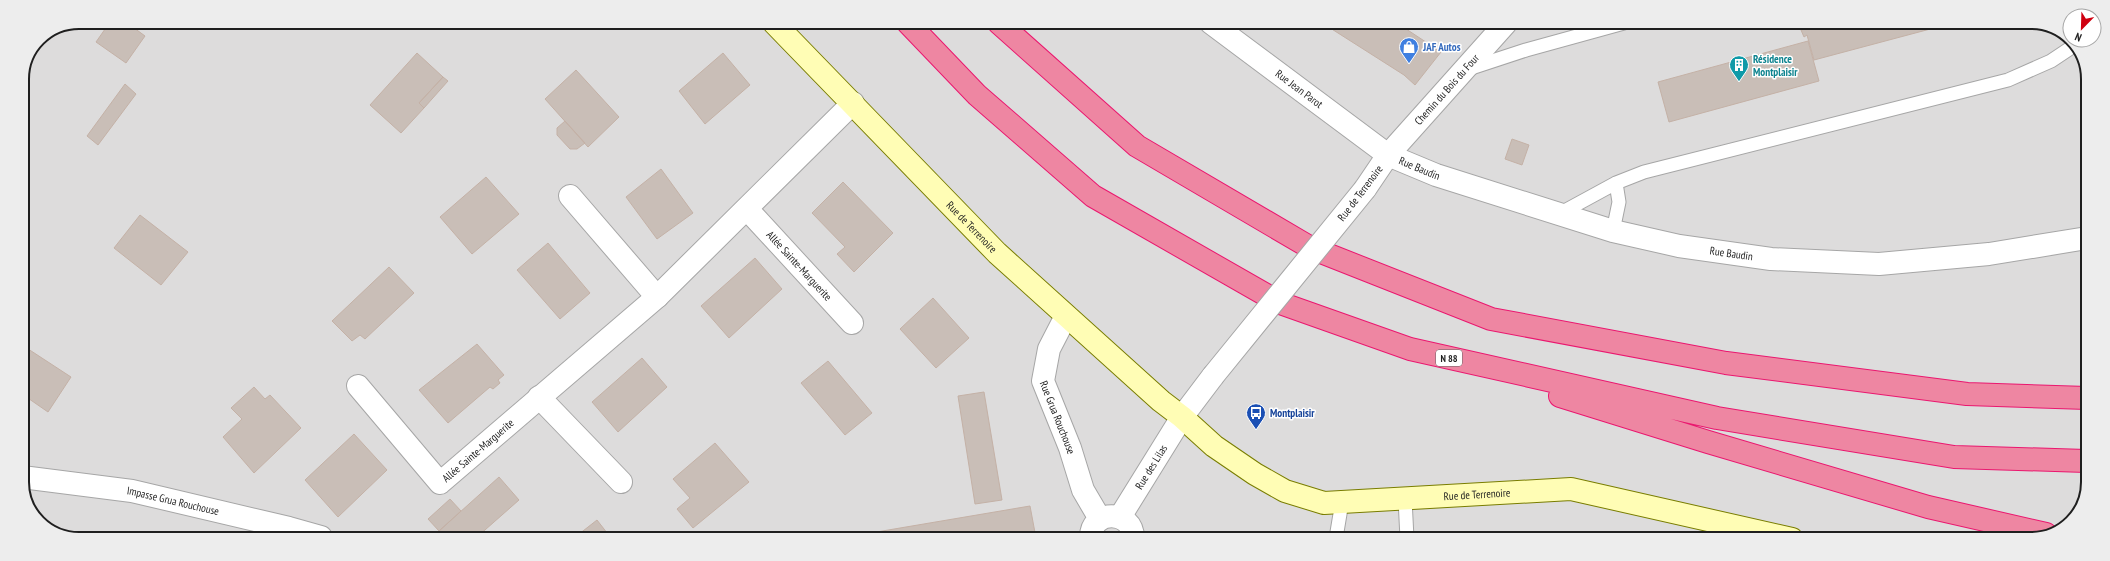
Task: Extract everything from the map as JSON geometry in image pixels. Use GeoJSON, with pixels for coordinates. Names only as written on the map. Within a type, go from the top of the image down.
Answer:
{"type":"FeatureCollection","features":[{"type":"Feature","properties":{"kind":"highway","name":"N 88"},"geometry":{"type":"LineString","coordinates":[[914,29],[977,95],[1093,196],[1280,303],[1410,349],[1717,418],[1954,457],[2081,461]]}},
{"type":"Feature","properties":{"kind":"highway"},"geometry":{"type":"LineString","coordinates":[[1006,29],[1137,146],[1311,248],[1491,319],[1726,364],[1967,394],[2081,398]]}},
{"type":"Feature","properties":{"kind":"highway"},"geometry":{"type":"LineString","coordinates":[[1410,349],[1700,440],[1906,500],[2036,532]]}},
{"type":"Feature","properties":{"kind":"street","name":"Rue de Terrenoire"},"geometry":{"type":"LineString","coordinates":[[780,29],[997,253],[1161,401],[1182,417],[1214,446],[1285,491],[1324,503],[1571,489],[1761,532]]}},
{"type":"Feature","properties":{"kind":"street","name":"Rue Jean Parot"},"geometry":{"type":"LineString","coordinates":[[1219,29],[1388,156]]}},
{"type":"Feature","properties":{"kind":"street","name":"Chemin du Bois du Four"},"geometry":{"type":"LineString","coordinates":[[1388,156],[1501,29]]}},
{"type":"Feature","properties":{"kind":"street","name":"Allée Sainte-Marguerite"},"geometry":{"type":"LineString","coordinates":[[358,386],[440,483],[656,297],[853,103]]}},
{"type":"Feature","properties":{"kind":"street","name":"Rue de Terrenoire"},"geometry":{"type":"LineString","coordinates":[[1182,417],[1213,376],[1365,189],[1388,156]]}},
{"type":"Feature","properties":{"kind":"street","name":"Rue Baudin"},"geometry":{"type":"LineString","coordinates":[[1388,156],[1436,175],[1613,231],[1679,246],[1771,259],[1879,264],[1989,254],[2081,239]]}},
{"type":"Feature","properties":{"kind":"street"},"geometry":{"type":"LineString","coordinates":[[570,196],[656,297]]}},
{"type":"Feature","properties":{"kind":"street","name":"Allée Sainte-Marguerite"},"geometry":{"type":"LineString","coordinates":[[747,209],[852,324]]}},
{"type":"Feature","properties":{"kind":"street","name":"Rue Grua Rouchouse"},"geometry":{"type":"LineString","coordinates":[[1066,316],[1049,349],[1043,381],[1070,448],[1083,490],[1110,518],[1128,523],[1133,532]]}},
{"type":"Feature","properties":{"kind":"street"},"geometry":{"type":"LineString","coordinates":[[539,398],[621,482]]}},
{"type":"Feature","properties":{"kind":"street","name":"Rue des Lilas"},"geometry":{"type":"LineString","coordinates":[[1093,532],[1094,526],[1110,518],[1182,417]]}},
{"type":"Feature","properties":{"kind":"street","name":"Impasse Grua Rouchouse"},"geometry":{"type":"LineString","coordinates":[[29,478],[132,491],[303,532]]}},
{"type":"Feature","properties":{"kind":"lane"},"geometry":{"type":"LineString","coordinates":[[1464,70],[1526,50],[1605,29]]}},
{"type":"Feature","properties":{"kind":"lane"},"geometry":{"type":"LineString","coordinates":[[1559,214],[1616,183],[1644,172],[2008,80],[2051,61],[2070,48]]}},
{"type":"Feature","properties":{"kind":"lane"},"geometry":{"type":"LineString","coordinates":[[1613,231],[1619,202],[1616,183]]}},
{"type":"Feature","properties":{"kind":"lane"},"geometry":{"type":"LineString","coordinates":[[1405,499],[1407,532]]}},
{"type":"Feature","properties":{"kind":"lane"},"geometry":{"type":"LineString","coordinates":[[1337,532],[1342,502]]}},
{"type":"Feature","properties":{"kind":"shaded area"},"geometry":{"type":"Polygon","coordinates":[[[79,29],[2041,30],[2061,39],[2062,48],[2071,48],[2077,60],[2081,76],[2080,492],[2073,510],[2061,522],[2053,527],[2041,531],[2031,532],[69,531],[54,525],[41,515],[33,501],[29,485],[29,79],[30,69],[37,51],[51,37],[60,33],[79,29]]]}},
{"type":"Feature","properties":{"kind":"building"},"geometry":{"type":"Polygon","coordinates":[[[105,29],[136,29],[145,36],[126,63],[96,42],[105,29]]]}},
{"type":"Feature","properties":{"kind":"building","name":"JAF Autos"},"geometry":{"type":"Polygon","coordinates":[[[1332,29],[1406,29],[1441,52],[1415,85],[1404,75],[1332,29]]]}},
{"type":"Feature","properties":{"kind":"building","name":"Résidence Montplaisir"},"geometry":{"type":"Polygon","coordinates":[[[1930,29],[1814,60],[1807,35],[1804,37],[1801,30],[1930,29]]]}},
{"type":"Feature","properties":{"kind":"building","name":"Résidence Montplaisir"},"geometry":{"type":"Polygon","coordinates":[[[1808,41],[1819,81],[1669,122],[1658,82],[1808,41]]]}},
{"type":"Feature","properties":{"kind":"building"},"geometry":{"type":"Polygon","coordinates":[[[417,53],[443,77],[419,103],[424,108],[401,133],[370,105],[417,53]]]}},
{"type":"Feature","properties":{"kind":"building"},"geometry":{"type":"Polygon","coordinates":[[[723,53],[750,85],[705,124],[679,91],[723,53]]]}},
{"type":"Feature","properties":{"kind":"building"},"geometry":{"type":"Polygon","coordinates":[[[576,70],[619,117],[588,147],[545,99],[576,70]]]}},
{"type":"Feature","properties":{"kind":"building"},"geometry":{"type":"Polygon","coordinates":[[[443,77],[448,81],[424,108],[419,103],[443,77]]]}},
{"type":"Feature","properties":{"kind":"building"},"geometry":{"type":"Polygon","coordinates":[[[125,84],[136,94],[98,145],[87,136],[125,84]]]}},
{"type":"Feature","properties":{"kind":"building"},"geometry":{"type":"Polygon","coordinates":[[[565,121],[585,143],[577,149],[570,149],[557,135],[557,128],[565,121]]]}},
{"type":"Feature","properties":{"kind":"building"},"geometry":{"type":"Polygon","coordinates":[[[1512,139],[1529,145],[1522,165],[1505,159],[1512,139]]]}},
{"type":"Feature","properties":{"kind":"building"},"geometry":{"type":"Polygon","coordinates":[[[661,169],[693,213],[657,239],[626,197],[661,169]]]}},
{"type":"Feature","properties":{"kind":"building"},"geometry":{"type":"Polygon","coordinates":[[[486,177],[519,214],[472,254],[440,217],[486,177]]]}},
{"type":"Feature","properties":{"kind":"building"},"geometry":{"type":"Polygon","coordinates":[[[843,182],[893,233],[854,272],[837,254],[845,247],[812,213],[843,182]]]}},
{"type":"Feature","properties":{"kind":"building"},"geometry":{"type":"Polygon","coordinates":[[[140,215],[188,252],[161,285],[114,248],[140,215]]]}},
{"type":"Feature","properties":{"kind":"building"},"geometry":{"type":"Polygon","coordinates":[[[548,243],[590,293],[560,319],[517,270],[548,243]]]}},
{"type":"Feature","properties":{"kind":"building"},"geometry":{"type":"Polygon","coordinates":[[[755,258],[782,289],[729,338],[701,306],[755,258]]]}},
{"type":"Feature","properties":{"kind":"building"},"geometry":{"type":"Polygon","coordinates":[[[389,267],[414,293],[365,339],[360,335],[352,341],[332,321],[389,267]]]}},
{"type":"Feature","properties":{"kind":"building"},"geometry":{"type":"Polygon","coordinates":[[[933,298],[969,338],[936,368],[900,329],[933,298]]]}},
{"type":"Feature","properties":{"kind":"building"},"geometry":{"type":"Polygon","coordinates":[[[477,344],[504,375],[498,380],[500,383],[493,389],[490,387],[448,423],[419,390],[477,344]]]}},
{"type":"Feature","properties":{"kind":"building"},"geometry":{"type":"Polygon","coordinates":[[[29,350],[71,377],[48,412],[29,399],[29,350]]]}},
{"type":"Feature","properties":{"kind":"building"},"geometry":{"type":"Polygon","coordinates":[[[642,358],[667,387],[618,432],[592,402],[642,358]]]}},
{"type":"Feature","properties":{"kind":"building"},"geometry":{"type":"Polygon","coordinates":[[[828,361],[872,413],[845,435],[801,383],[828,361]]]}},
{"type":"Feature","properties":{"kind":"building"},"geometry":{"type":"Polygon","coordinates":[[[254,387],[265,399],[270,395],[301,428],[254,473],[223,437],[242,419],[231,408],[254,387]]]}},
{"type":"Feature","properties":{"kind":"building"},"geometry":{"type":"Polygon","coordinates":[[[984,392],[1002,500],[975,504],[958,396],[984,392]]]}},
{"type":"Feature","properties":{"kind":"building"},"geometry":{"type":"Polygon","coordinates":[[[354,434],[387,470],[338,517],[305,480],[354,434]]]}},
{"type":"Feature","properties":{"kind":"building"},"geometry":{"type":"Polygon","coordinates":[[[715,443],[749,482],[693,528],[677,509],[690,498],[673,479],[715,443]]]}},
{"type":"Feature","properties":{"kind":"building"},"geometry":{"type":"Polygon","coordinates":[[[499,477],[519,500],[483,532],[439,531],[499,477]]]}},
{"type":"Feature","properties":{"kind":"building"},"geometry":{"type":"Polygon","coordinates":[[[450,499],[461,511],[439,531],[428,519],[450,499]]]}},
{"type":"Feature","properties":{"kind":"building"},"geometry":{"type":"Polygon","coordinates":[[[1030,506],[1035,532],[876,532],[1030,506]]]}},
{"type":"Feature","properties":{"kind":"building"},"geometry":{"type":"Polygon","coordinates":[[[597,520],[606,532],[582,532],[597,520]]]}},
{"type":"Feature","properties":{"kind":"place","name":"JAF Autos"},"geometry":{"type":"Point","coordinates":[1409,64]}},
{"type":"Feature","properties":{"kind":"place","name":"Résidence Montplaisir"},"geometry":{"type":"Point","coordinates":[1739,82]}},
{"type":"Feature","properties":{"kind":"place","name":"Montplaisir"},"geometry":{"type":"Point","coordinates":[1256,430]}}]}
